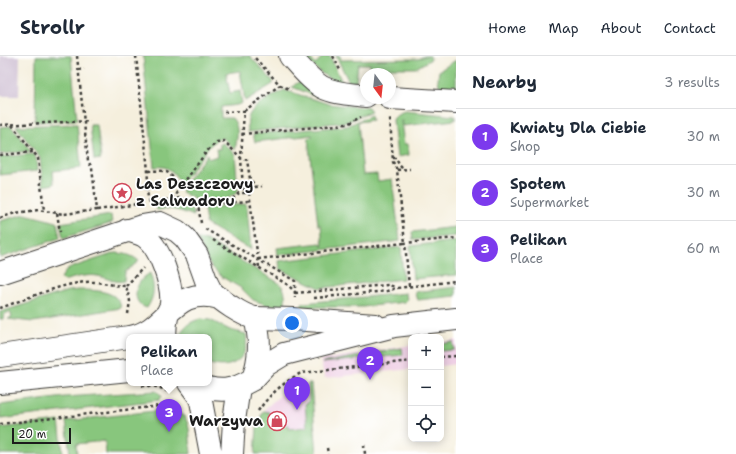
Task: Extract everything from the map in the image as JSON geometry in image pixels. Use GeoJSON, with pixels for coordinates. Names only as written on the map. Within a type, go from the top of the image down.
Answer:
{"type":"FeatureCollection","features":[{"type":"Feature","properties":{"kind":"main road"},"geometry":{"type":"LineString","coordinates":[[290,56],[307,75],[322,87],[342,93],[365,106]]}},
{"type":"Feature","properties":{"kind":"main road"},"geometry":{"type":"LineString","coordinates":[[390,107],[456,102]]}},
{"type":"Feature","properties":{"kind":"main road"},"geometry":{"type":"LineString","coordinates":[[0,273],[127,230],[142,226],[160,224],[177,231],[189,242],[194,249],[207,283],[212,291],[240,313],[255,318],[394,326]]}},
{"type":"Feature","properties":{"kind":"main road"},"geometry":{"type":"LineString","coordinates":[[127,230],[144,236],[156,248],[160,256],[166,274],[171,298],[165,334]]}},
{"type":"Feature","properties":{"kind":"main road"},"geometry":{"type":"LineString","coordinates":[[0,356],[40,351],[128,331],[146,331],[154,326],[181,302],[195,296],[220,298]]}},
{"type":"Feature","properties":{"kind":"main road"},"geometry":{"type":"LineString","coordinates":[[232,454],[235,414],[246,383],[257,366],[259,330],[255,318]]}},
{"type":"Feature","properties":{"kind":"main road"},"geometry":{"type":"LineString","coordinates":[[205,386],[216,390],[231,389],[246,383],[266,365],[284,354],[394,326],[456,319]]}},
{"type":"Feature","properties":{"kind":"main road"},"geometry":{"type":"LineString","coordinates":[[0,383],[126,370]]}},
{"type":"Feature","properties":{"kind":"main road"},"geometry":{"type":"LineString","coordinates":[[192,386],[200,401],[211,454]]}},
{"type":"Feature","properties":{"kind":"path"},"geometry":{"type":"LineString","coordinates":[[77,56],[88,162],[94,173],[97,210]]}},
{"type":"Feature","properties":{"kind":"path"},"geometry":{"type":"LineString","coordinates":[[136,56],[148,171],[148,202]]}},
{"type":"Feature","properties":{"kind":"path"},"geometry":{"type":"LineString","coordinates":[[224,112],[244,111],[280,85],[253,56]]}},
{"type":"Feature","properties":{"kind":"path"},"geometry":{"type":"LineString","coordinates":[[78,70],[84,69]]}},
{"type":"Feature","properties":{"kind":"path"},"geometry":{"type":"LineString","coordinates":[[242,134],[347,124],[365,106]]}},
{"type":"Feature","properties":{"kind":"path"},"geometry":{"type":"LineString","coordinates":[[390,107],[392,158],[394,166],[397,170],[409,286]]}},
{"type":"Feature","properties":{"kind":"path"},"geometry":{"type":"LineString","coordinates":[[244,111],[241,158],[244,193]]}},
{"type":"Feature","properties":{"kind":"path"},"geometry":{"type":"LineString","coordinates":[[0,125],[90,121]]}},
{"type":"Feature","properties":{"kind":"path"},"geometry":{"type":"LineString","coordinates":[[12,125],[38,158],[44,211]]}},
{"type":"Feature","properties":{"kind":"path"},"geometry":{"type":"LineString","coordinates":[[171,199],[207,151],[217,142],[224,141],[241,158],[247,160],[250,179],[256,187]]}},
{"type":"Feature","properties":{"kind":"path"},"geometry":{"type":"LineString","coordinates":[[0,155],[34,152]]}},
{"type":"Feature","properties":{"kind":"path"},"geometry":{"type":"LineString","coordinates":[[392,158],[396,158],[399,165],[404,170]]}},
{"type":"Feature","properties":{"kind":"path"},"geometry":{"type":"LineString","coordinates":[[397,170],[410,169]]}},
{"type":"Feature","properties":{"kind":"path"},"geometry":{"type":"LineString","coordinates":[[148,171],[164,170],[170,174],[180,188]]}},
{"type":"Feature","properties":{"kind":"path"},"geometry":{"type":"LineString","coordinates":[[243,189],[262,186]]}},
{"type":"Feature","properties":{"kind":"path"},"geometry":{"type":"LineString","coordinates":[[228,203],[239,193],[249,192],[259,267]]}},
{"type":"Feature","properties":{"kind":"path"},"geometry":{"type":"LineString","coordinates":[[0,218],[15,213],[38,210],[64,214],[180,198],[198,205],[250,202]]}},
{"type":"Feature","properties":{"kind":"path"},"geometry":{"type":"LineString","coordinates":[[198,205],[201,227]]}},
{"type":"Feature","properties":{"kind":"path"},"geometry":{"type":"LineString","coordinates":[[57,213],[62,238]]}},
{"type":"Feature","properties":{"kind":"path"},"geometry":{"type":"LineString","coordinates":[[196,224],[295,281],[295,293]]}},
{"type":"Feature","properties":{"kind":"path"},"geometry":{"type":"LineString","coordinates":[[258,259],[456,238]]}},
{"type":"Feature","properties":{"kind":"path"},"geometry":{"type":"LineString","coordinates":[[211,239],[288,285],[295,293]]}},
{"type":"Feature","properties":{"kind":"path"},"geometry":{"type":"LineString","coordinates":[[0,308],[63,286],[85,282],[98,282],[115,286],[126,286],[145,267]]}},
{"type":"Feature","properties":{"kind":"path"},"geometry":{"type":"LineString","coordinates":[[307,299],[387,291],[409,286],[456,281]]}},
{"type":"Feature","properties":{"kind":"path"},"geometry":{"type":"LineString","coordinates":[[295,293],[388,285],[397,288]]}},
{"type":"Feature","properties":{"kind":"path"},"geometry":{"type":"LineString","coordinates":[[126,286],[130,301],[128,331]]}},
{"type":"Feature","properties":{"kind":"path"},"geometry":{"type":"LineString","coordinates":[[295,300],[301,299]]}},
{"type":"Feature","properties":{"kind":"path"},"geometry":{"type":"LineString","coordinates":[[444,357],[456,356]]}},
{"type":"Feature","properties":{"kind":"path"},"geometry":{"type":"LineString","coordinates":[[257,412],[281,386],[301,373],[408,360]]}},
{"type":"Feature","properties":{"kind":"path"},"geometry":{"type":"LineString","coordinates":[[0,424],[180,404]]}},
{"type":"Feature","properties":{"kind":"path"},"geometry":{"type":"LineString","coordinates":[[364,445],[365,454]]}},
{"type":"Feature","properties":{"kind":"path"},"geometry":{"type":"LineString","coordinates":[[327,448],[328,454]]}},
{"type":"Feature","properties":{"kind":"shaded area"},"geometry":{"type":"Polygon","coordinates":[[[0,56],[20,56],[19,96],[0,96],[0,56]]]}},
{"type":"Feature","properties":{"kind":"shaded area"},"geometry":{"type":"Polygon","coordinates":[[[456,340],[456,364],[444,366],[444,342],[456,340]]]}},
{"type":"Feature","properties":{"kind":"shaded area"},"geometry":{"type":"Polygon","coordinates":[[[408,345],[408,369],[325,378],[320,360],[408,345]]]}},
{"type":"Feature","properties":{"kind":"shaded area"},"geometry":{"type":"Polygon","coordinates":[[[308,384],[309,399],[308,403],[305,404],[308,427],[289,429],[289,425],[271,427],[269,412],[263,411],[284,392],[299,385],[308,384]]]}},
{"type":"Feature","properties":{"kind":"green space"},"geometry":{"type":"Polygon","coordinates":[[[36,56],[71,56],[77,120],[35,122],[36,56]]]}},
{"type":"Feature","properties":{"kind":"green space"},"geometry":{"type":"Polygon","coordinates":[[[143,56],[250,56],[273,81],[273,84],[245,101],[240,71],[226,73],[230,93],[240,91],[242,103],[221,107],[221,118],[232,118],[236,125],[237,133],[235,150],[223,138],[217,139],[207,149],[181,184],[173,173],[167,168],[154,167],[143,56]]]}},
{"type":"Feature","properties":{"kind":"green space"},"geometry":{"type":"Polygon","coordinates":[[[303,56],[308,56],[315,64],[324,56],[330,56],[342,82],[325,76],[303,56]]]}},
{"type":"Feature","properties":{"kind":"green space"},"geometry":{"type":"Polygon","coordinates":[[[336,56],[340,56],[341,60],[417,59],[425,56],[430,56],[431,59],[416,68],[370,68],[370,64],[358,64],[356,82],[349,82],[336,56]]]}},
{"type":"Feature","properties":{"kind":"green space"},"geometry":{"type":"Polygon","coordinates":[[[456,60],[456,89],[443,89],[439,85],[439,71],[456,60]]]}},
{"type":"Feature","properties":{"kind":"green space"},"geometry":{"type":"Polygon","coordinates":[[[302,82],[331,99],[312,95],[292,87],[297,83],[302,82]]]}},
{"type":"Feature","properties":{"kind":"green space"},"geometry":{"type":"Polygon","coordinates":[[[284,90],[329,104],[369,108],[371,111],[347,122],[248,132],[248,119],[253,110],[263,102],[284,90]]]}},
{"type":"Feature","properties":{"kind":"green space"},"geometry":{"type":"Polygon","coordinates":[[[405,111],[455,116],[455,120],[403,126],[401,121],[404,144],[408,144],[409,155],[397,157],[393,120],[396,115],[405,111]]]}},
{"type":"Feature","properties":{"kind":"green space"},"geometry":{"type":"Polygon","coordinates":[[[371,115],[372,120],[358,122],[363,175],[377,174],[378,181],[392,179],[400,241],[278,255],[277,248],[321,243],[323,247],[321,225],[318,225],[308,138],[312,137],[312,135],[255,142],[253,134],[347,126],[371,115]]]}},
{"type":"Feature","properties":{"kind":"green space"},"geometry":{"type":"Polygon","coordinates":[[[77,124],[81,168],[53,171],[54,184],[43,186],[40,158],[16,126],[77,124]]]}},
{"type":"Feature","properties":{"kind":"green space"},"geometry":{"type":"Polygon","coordinates":[[[90,125],[97,125],[101,159],[94,160],[90,125]]]}},
{"type":"Feature","properties":{"kind":"green space"},"geometry":{"type":"Polygon","coordinates":[[[11,126],[31,151],[0,154],[0,127],[11,126]]]}},
{"type":"Feature","properties":{"kind":"green space"},"geometry":{"type":"Polygon","coordinates":[[[223,143],[235,154],[238,192],[225,200],[199,202],[182,192],[182,188],[207,154],[208,159],[217,156],[216,149],[220,149],[220,144],[223,143]]]}},
{"type":"Feature","properties":{"kind":"green space"},"geometry":{"type":"Polygon","coordinates":[[[33,154],[36,158],[37,171],[0,175],[0,157],[33,154]]]}},
{"type":"Feature","properties":{"kind":"green space"},"geometry":{"type":"Polygon","coordinates":[[[173,203],[186,205],[191,209],[194,216],[176,210],[157,210],[156,206],[173,203]]]}},
{"type":"Feature","properties":{"kind":"green space"},"geometry":{"type":"Polygon","coordinates":[[[246,204],[251,250],[206,224],[204,208],[246,204]]]}},
{"type":"Feature","properties":{"kind":"green space"},"geometry":{"type":"Polygon","coordinates":[[[25,214],[57,222],[60,238],[0,258],[0,221],[25,214]]]}},
{"type":"Feature","properties":{"kind":"green space"},"geometry":{"type":"Polygon","coordinates":[[[111,215],[112,223],[63,238],[60,223],[111,215]]]}},
{"type":"Feature","properties":{"kind":"green space"},"geometry":{"type":"Polygon","coordinates":[[[456,227],[456,236],[413,240],[412,232],[456,227]]]}},
{"type":"Feature","properties":{"kind":"green space"},"geometry":{"type":"Polygon","coordinates":[[[197,239],[206,240],[279,283],[284,291],[285,307],[267,305],[253,300],[241,288],[222,277],[210,265],[197,239]]]}},
{"type":"Feature","properties":{"kind":"green space"},"geometry":{"type":"Polygon","coordinates":[[[456,241],[456,275],[413,279],[410,246],[456,241]]]}},
{"type":"Feature","properties":{"kind":"green space"},"geometry":{"type":"Polygon","coordinates":[[[401,247],[403,279],[320,288],[280,269],[279,261],[401,247]]]}},
{"type":"Feature","properties":{"kind":"green space"},"geometry":{"type":"Polygon","coordinates":[[[115,253],[122,253],[134,257],[139,261],[125,272],[124,281],[114,281],[94,276],[80,277],[63,281],[61,278],[67,269],[115,253]]]}},
{"type":"Feature","properties":{"kind":"green space"},"geometry":{"type":"Polygon","coordinates":[[[150,273],[153,282],[153,295],[147,308],[140,304],[136,298],[136,290],[144,277],[150,273]]]}},
{"type":"Feature","properties":{"kind":"green space"},"geometry":{"type":"Polygon","coordinates":[[[456,287],[456,296],[418,300],[416,298],[415,292],[456,287]]]}},
{"type":"Feature","properties":{"kind":"green space"},"geometry":{"type":"Polygon","coordinates":[[[92,290],[111,294],[119,302],[121,308],[33,322],[8,319],[12,317],[10,312],[4,314],[3,319],[0,319],[0,312],[68,291],[92,290]]]}},
{"type":"Feature","properties":{"kind":"green space"},"geometry":{"type":"Polygon","coordinates":[[[406,293],[407,300],[405,302],[363,307],[301,307],[303,303],[406,293]]]}},
{"type":"Feature","properties":{"kind":"green space"},"geometry":{"type":"Polygon","coordinates":[[[200,319],[210,320],[230,330],[246,334],[247,342],[242,356],[238,361],[225,366],[212,364],[212,334],[180,334],[187,325],[200,319]]]}},
{"type":"Feature","properties":{"kind":"green space"},"geometry":{"type":"Polygon","coordinates":[[[453,342],[454,350],[444,351],[444,344],[453,342]]]}},
{"type":"Feature","properties":{"kind":"green space"},"geometry":{"type":"Polygon","coordinates":[[[402,348],[403,355],[322,363],[402,348]]]}},
{"type":"Feature","properties":{"kind":"green space"},"geometry":{"type":"Polygon","coordinates":[[[308,384],[311,384],[317,454],[255,454],[257,427],[263,411],[269,412],[271,427],[289,425],[289,429],[307,427],[305,404],[308,403],[309,399],[308,384]]]}},
{"type":"Feature","properties":{"kind":"green space"},"geometry":{"type":"Polygon","coordinates":[[[155,391],[162,396],[159,400],[0,419],[0,405],[65,397],[155,391]]]}},
{"type":"Feature","properties":{"kind":"green space"},"geometry":{"type":"Polygon","coordinates":[[[172,409],[184,416],[187,421],[190,434],[191,454],[106,454],[105,441],[76,444],[77,454],[70,454],[66,421],[172,409]]]}},
{"type":"Feature","properties":{"kind":"green space"},"geometry":{"type":"Polygon","coordinates":[[[59,421],[63,454],[0,454],[0,428],[59,421]]]}},
{"type":"Feature","properties":{"kind":"place","name":"Las Deszczowy z Salwadoru"},"geometry":{"type":"Point","coordinates":[122,193]}},
{"type":"Feature","properties":{"kind":"place","name":"Społem"},"geometry":{"type":"Point","coordinates":[370,380]}},
{"type":"Feature","properties":{"kind":"place","name":"Kwiaty Dla Ciebie"},"geometry":{"type":"Point","coordinates":[297,410]}},
{"type":"Feature","properties":{"kind":"place","name":"Warzywa"},"geometry":{"type":"Point","coordinates":[277,421]}},
{"type":"Feature","properties":{"kind":"place","name":"Pelikan"},"geometry":{"type":"Point","coordinates":[169,432]}}]}
